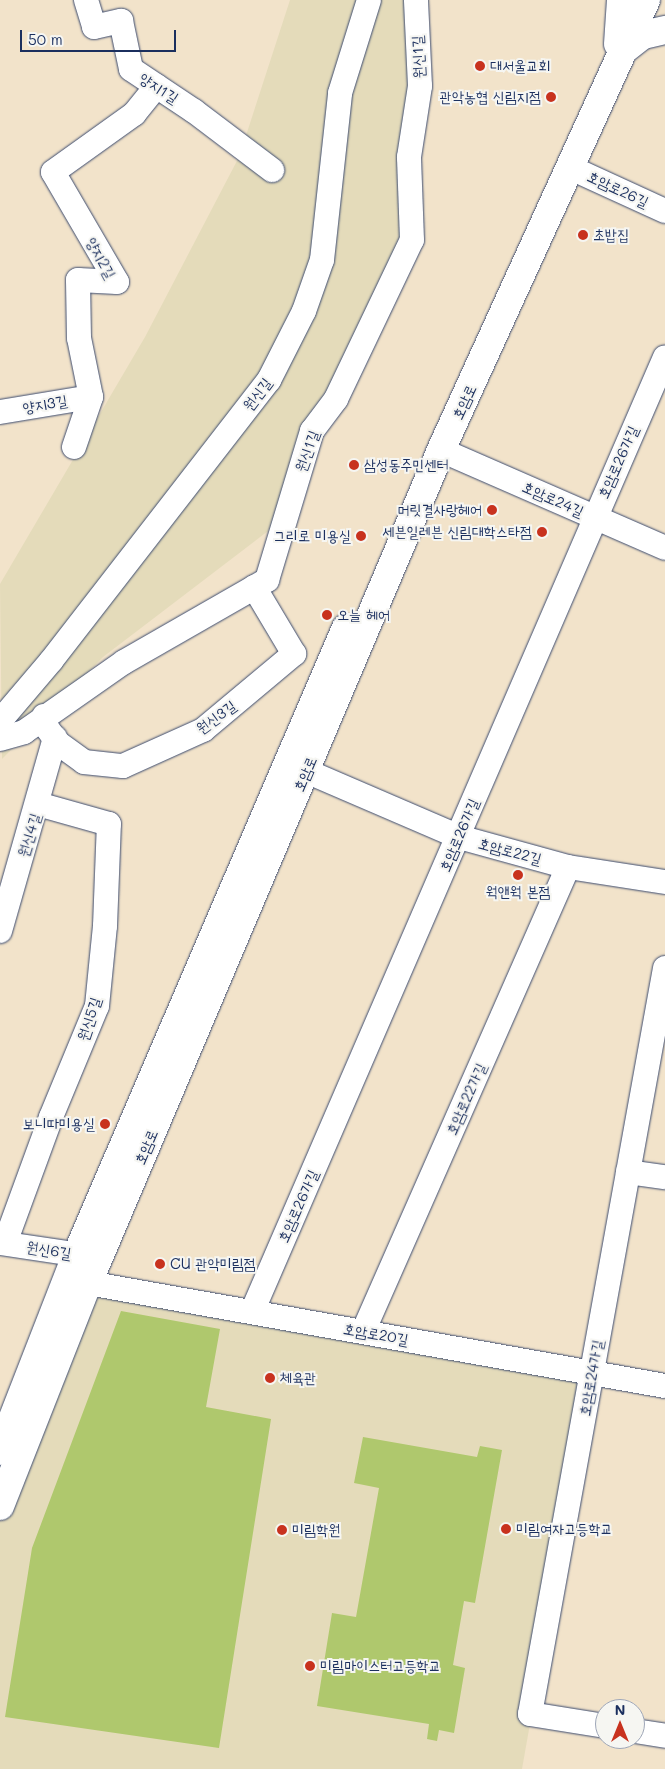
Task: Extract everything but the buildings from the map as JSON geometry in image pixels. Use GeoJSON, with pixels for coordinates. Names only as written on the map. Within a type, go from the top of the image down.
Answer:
{"type":"FeatureCollection","features":[{"type":"Feature","properties":{"kind":"main road"},"geometry":{"type":"LineString","coordinates":[[621,0],[622,46]]}},
{"type":"Feature","properties":{"kind":"main road"},"geometry":{"type":"LineString","coordinates":[[622,46],[635,0]]}},
{"type":"Feature","properties":{"kind":"main road"},"geometry":{"type":"LineString","coordinates":[[0,1451],[88,1256],[350,620],[622,46],[646,0]]}},
{"type":"Feature","properties":{"kind":"main road"},"geometry":{"type":"LineString","coordinates":[[622,46],[643,35],[665,30]]}},
{"type":"Feature","properties":{"kind":"main road","name":"호암로"},"geometry":{"type":"LineString","coordinates":[[0,1506],[88,1283],[88,1256],[306,771],[441,450],[571,168],[622,46]]}},
{"type":"Feature","properties":{"kind":"street","name":"양지1길"},"geometry":{"type":"LineString","coordinates":[[86,0],[94,27],[121,22],[131,69],[272,170]]}},
{"type":"Feature","properties":{"kind":"street","name":"원신길"},"geometry":{"type":"LineString","coordinates":[[0,721],[269,380],[304,311],[322,260],[340,93],[369,0]]}},
{"type":"Feature","properties":{"kind":"street","name":"원신1길"},"geometry":{"type":"LineString","coordinates":[[0,739],[24,732],[44,716],[124,662],[267,580],[312,431],[336,399],[412,240],[409,157],[420,86],[416,0]]}},
{"type":"Feature","properties":{"kind":"street","name":"양지2길"},"geometry":{"type":"LineString","coordinates":[[74,446],[90,397],[79,338],[78,280],[117,282],[53,172],[134,114],[157,86]]}},
{"type":"Feature","properties":{"kind":"street","name":"호암로26길"},"geometry":{"type":"LineString","coordinates":[[571,168],[665,211]]}},
{"type":"Feature","properties":{"kind":"street","name":"호암로26가길"},"geometry":{"type":"LineString","coordinates":[[252,1312],[459,837],[594,517],[662,369]]}},
{"type":"Feature","properties":{"kind":"street","name":"양지3길"},"geometry":{"type":"LineString","coordinates":[[0,412],[90,397]]}},
{"type":"Feature","properties":{"kind":"street","name":"호암로24길"},"geometry":{"type":"LineString","coordinates":[[441,450],[665,548]]}},
{"type":"Feature","properties":{"kind":"street","name":"원신3길"},"geometry":{"type":"LineString","coordinates":[[44,716],[47,728],[54,738],[84,762],[123,766],[203,730],[294,654],[254,587]]}},
{"type":"Feature","properties":{"kind":"street","name":"원신4길"},"geometry":{"type":"LineString","coordinates":[[0,931],[38,804],[54,738]]}},
{"type":"Feature","properties":{"kind":"street","name":"호암로22길"},"geometry":{"type":"LineString","coordinates":[[306,771],[459,837],[568,867],[665,882]]}},
{"type":"Feature","properties":{"kind":"street","name":"원신5길"},"geometry":{"type":"LineString","coordinates":[[3,1243],[51,1117],[97,1006],[106,926],[109,824],[38,804]]}},
{"type":"Feature","properties":{"kind":"street","name":"호암로22가길"},"geometry":{"type":"LineString","coordinates":[[363,1332],[568,867]]}},
{"type":"Feature","properties":{"kind":"street","name":"호암로24가길"},"geometry":{"type":"LineString","coordinates":[[595,1724],[530,1714],[665,968]]}},
{"type":"Feature","properties":{"kind":"street"},"geometry":{"type":"LineString","coordinates":[[628,1172],[665,1177]]}},
{"type":"Feature","properties":{"kind":"street","name":"원신6길"},"geometry":{"type":"LineString","coordinates":[[3,1243],[88,1256]]}},
{"type":"Feature","properties":{"kind":"street","name":"호암로20길"},"geometry":{"type":"LineString","coordinates":[[88,1283],[665,1386]]}},
{"type":"Feature","properties":{"kind":"street"},"geometry":{"type":"LineString","coordinates":[[645,1733],[665,1736]]}},
{"type":"Feature","properties":{"kind":"shaded area"},"geometry":{"type":"Polygon","coordinates":[[[290,0],[413,0],[412,240],[268,531],[103,657],[2,759],[0,584],[145,337],[239,157],[290,0]]]}},
{"type":"Feature","properties":{"kind":"shaded area","name":"미림학원"},"geometry":{"type":"Polygon","coordinates":[[[88,1283],[592,1373],[522,1769],[0,1769],[0,1506],[88,1283]]]}},
{"type":"Feature","properties":{"kind":"green space"},"geometry":{"type":"Polygon","coordinates":[[[121,1311],[220,1329],[206,1407],[271,1419],[219,1748],[5,1717],[32,1548],[121,1311]]]}},
{"type":"Feature","properties":{"kind":"green space"},"geometry":{"type":"Polygon","coordinates":[[[363,1437],[477,1457],[480,1446],[502,1450],[475,1603],[464,1601],[453,1665],[465,1668],[454,1733],[439,1730],[437,1741],[427,1739],[429,1724],[317,1706],[332,1613],[356,1617],[379,1488],[354,1483],[363,1437]]]}},
{"type":"Feature","properties":{"kind":"place","name":"대서울교회"},"geometry":{"type":"Point","coordinates":[480,66]}},
{"type":"Feature","properties":{"kind":"place","name":"관악농협 신림지점"},"geometry":{"type":"Point","coordinates":[551,97]}},
{"type":"Feature","properties":{"kind":"place","name":"초밥집"},"geometry":{"type":"Point","coordinates":[583,235]}},
{"type":"Feature","properties":{"kind":"place","name":"삼성동주민센터"},"geometry":{"type":"Point","coordinates":[354,465]}},
{"type":"Feature","properties":{"kind":"place","name":"머릿결사랑헤어"},"geometry":{"type":"Point","coordinates":[492,510]}},
{"type":"Feature","properties":{"kind":"place","name":"세븐일레븐 신림대학스타점"},"geometry":{"type":"Point","coordinates":[542,532]}},
{"type":"Feature","properties":{"kind":"place","name":"그리로 미용실"},"geometry":{"type":"Point","coordinates":[361,536]}},
{"type":"Feature","properties":{"kind":"place","name":"오늘 헤어"},"geometry":{"type":"Point","coordinates":[327,615]}},
{"type":"Feature","properties":{"kind":"place","name":"웍앤웍 본점"},"geometry":{"type":"Point","coordinates":[518,875]}},
{"type":"Feature","properties":{"kind":"place","name":"보니따미용실"},"geometry":{"type":"Point","coordinates":[105,1124]}},
{"type":"Feature","properties":{"kind":"place","name":"CU 관악미림점"},"geometry":{"type":"Point","coordinates":[160,1264]}},
{"type":"Feature","properties":{"kind":"place","name":"체육관"},"geometry":{"type":"Point","coordinates":[270,1378]}},
{"type":"Feature","properties":{"kind":"place","name":"미림여자고등학교"},"geometry":{"type":"Point","coordinates":[506,1529]}},
{"type":"Feature","properties":{"kind":"place","name":"미림학원"},"geometry":{"type":"Point","coordinates":[282,1530]}},
{"type":"Feature","properties":{"kind":"place","name":"미림마이스터고등학교"},"geometry":{"type":"Point","coordinates":[310,1666]}}]}
